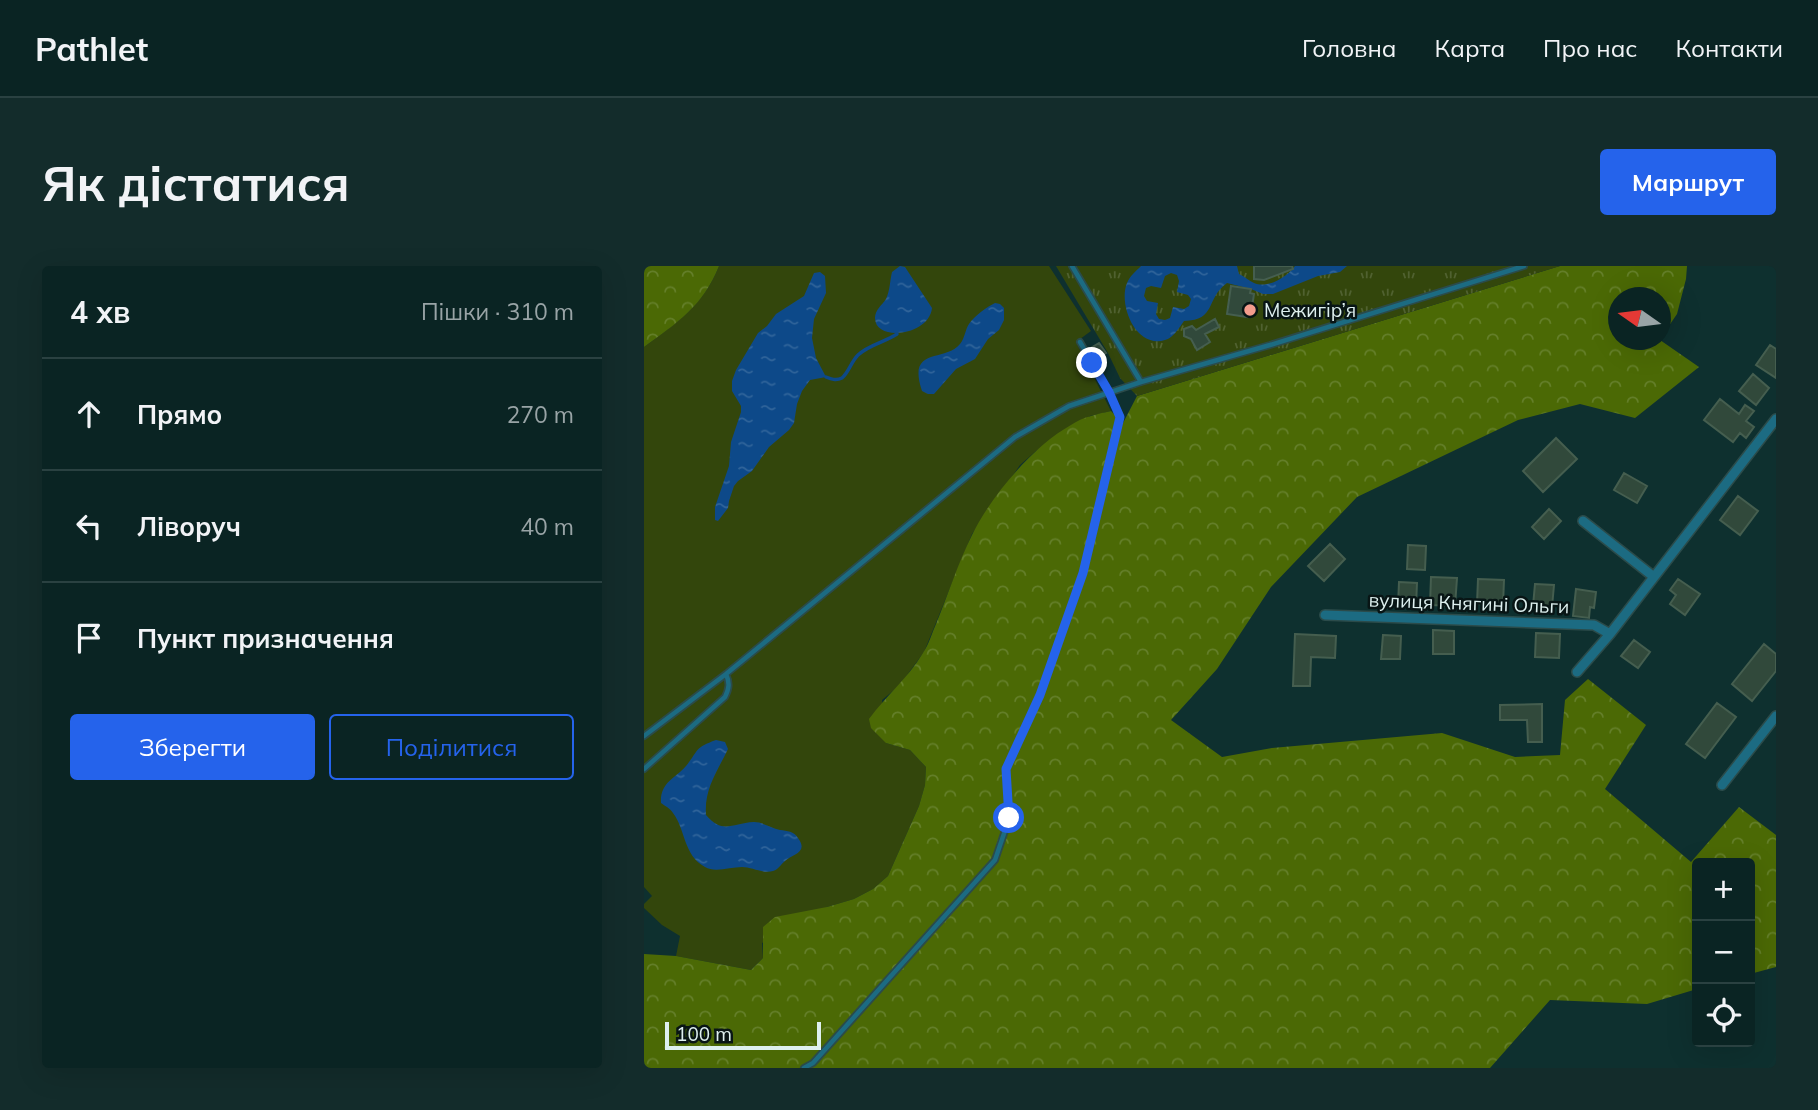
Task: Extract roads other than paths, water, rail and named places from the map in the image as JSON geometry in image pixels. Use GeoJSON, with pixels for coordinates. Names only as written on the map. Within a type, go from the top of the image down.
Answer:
{"type":"FeatureCollection","features":[{"type":"Feature","properties":{"kind":"street"},"geometry":{"type":"LineString","coordinates":[[1577,672],[1610,634],[1776,419]]}},
{"type":"Feature","properties":{"kind":"street"},"geometry":{"type":"LineString","coordinates":[[1583,521],[1654,577]]}},
{"type":"Feature","properties":{"kind":"street","name":"вулиця Княгині Ольги"},"geometry":{"type":"LineString","coordinates":[[1325,615],[1594,625],[1610,634]]}},
{"type":"Feature","properties":{"kind":"street"},"geometry":{"type":"LineString","coordinates":[[1722,785],[1776,716]]}},
{"type":"Feature","properties":{"kind":"lane"},"geometry":{"type":"LineString","coordinates":[[1073,266],[1141,382]]}},
{"type":"Feature","properties":{"kind":"lane"},"geometry":{"type":"LineString","coordinates":[[644,736],[726,674],[1015,437],[1069,406],[1524,266]]}},
{"type":"Feature","properties":{"kind":"lane"},"geometry":{"type":"LineString","coordinates":[[804,1068],[813,1063],[995,860],[1009,818],[1006,769],[1040,695],[1083,573],[1120,417],[1080,342]]}},
{"type":"Feature","properties":{"kind":"lane"},"geometry":{"type":"LineString","coordinates":[[644,769],[725,697],[729,681],[726,674]]}},
{"type":"Feature","properties":{"kind":"water"},"geometry":{"type":"Polygon","coordinates":[[[900,266],[905,267],[932,308],[922,325],[913,330],[892,333],[877,326],[875,315],[886,299],[892,272],[900,266]]]}},
{"type":"Feature","properties":{"kind":"water"},"geometry":{"type":"Polygon","coordinates":[[[1141,266],[1237,266],[1239,274],[1254,283],[1265,284],[1282,278],[1295,266],[1347,266],[1340,272],[1318,276],[1273,294],[1263,294],[1227,283],[1202,317],[1184,321],[1171,337],[1155,341],[1138,332],[1127,313],[1127,283],[1141,266]],[[1171,273],[1165,276],[1161,288],[1146,288],[1144,296],[1147,301],[1158,303],[1156,314],[1159,319],[1170,318],[1173,307],[1184,309],[1189,306],[1191,299],[1188,295],[1177,292],[1177,275],[1171,273]]]}},
{"type":"Feature","properties":{"kind":"water"},"geometry":{"type":"Polygon","coordinates":[[[820,272],[825,276],[826,293],[814,319],[812,338],[816,358],[826,377],[810,380],[797,404],[794,423],[769,447],[752,471],[738,481],[728,508],[718,521],[715,520],[715,507],[729,466],[731,442],[741,412],[741,406],[732,391],[736,370],[758,333],[776,314],[804,296],[814,273],[820,272]]]}},
{"type":"Feature","properties":{"kind":"water"},"geometry":{"type":"Polygon","coordinates":[[[995,303],[1004,308],[1004,320],[975,359],[956,369],[934,394],[922,391],[919,367],[923,361],[953,350],[962,342],[971,321],[995,303]]]}},
{"type":"Feature","properties":{"kind":"water"},"geometry":{"type":"Polygon","coordinates":[[[716,740],[725,742],[728,749],[709,789],[706,815],[718,825],[757,822],[794,834],[801,843],[801,850],[775,870],[765,872],[742,867],[713,870],[705,867],[693,856],[673,813],[661,803],[666,785],[700,748],[716,740]]]}},
{"type":"Feature","properties":{"kind":"waterway"},"geometry":{"type":"LineString","coordinates":[[826,377],[836,380],[842,378],[862,352],[897,334]]}},
{"type":"Feature","properties":{"kind":"place","name":"Межигір’я"},"geometry":{"type":"Point","coordinates":[1250,310]}}]}
